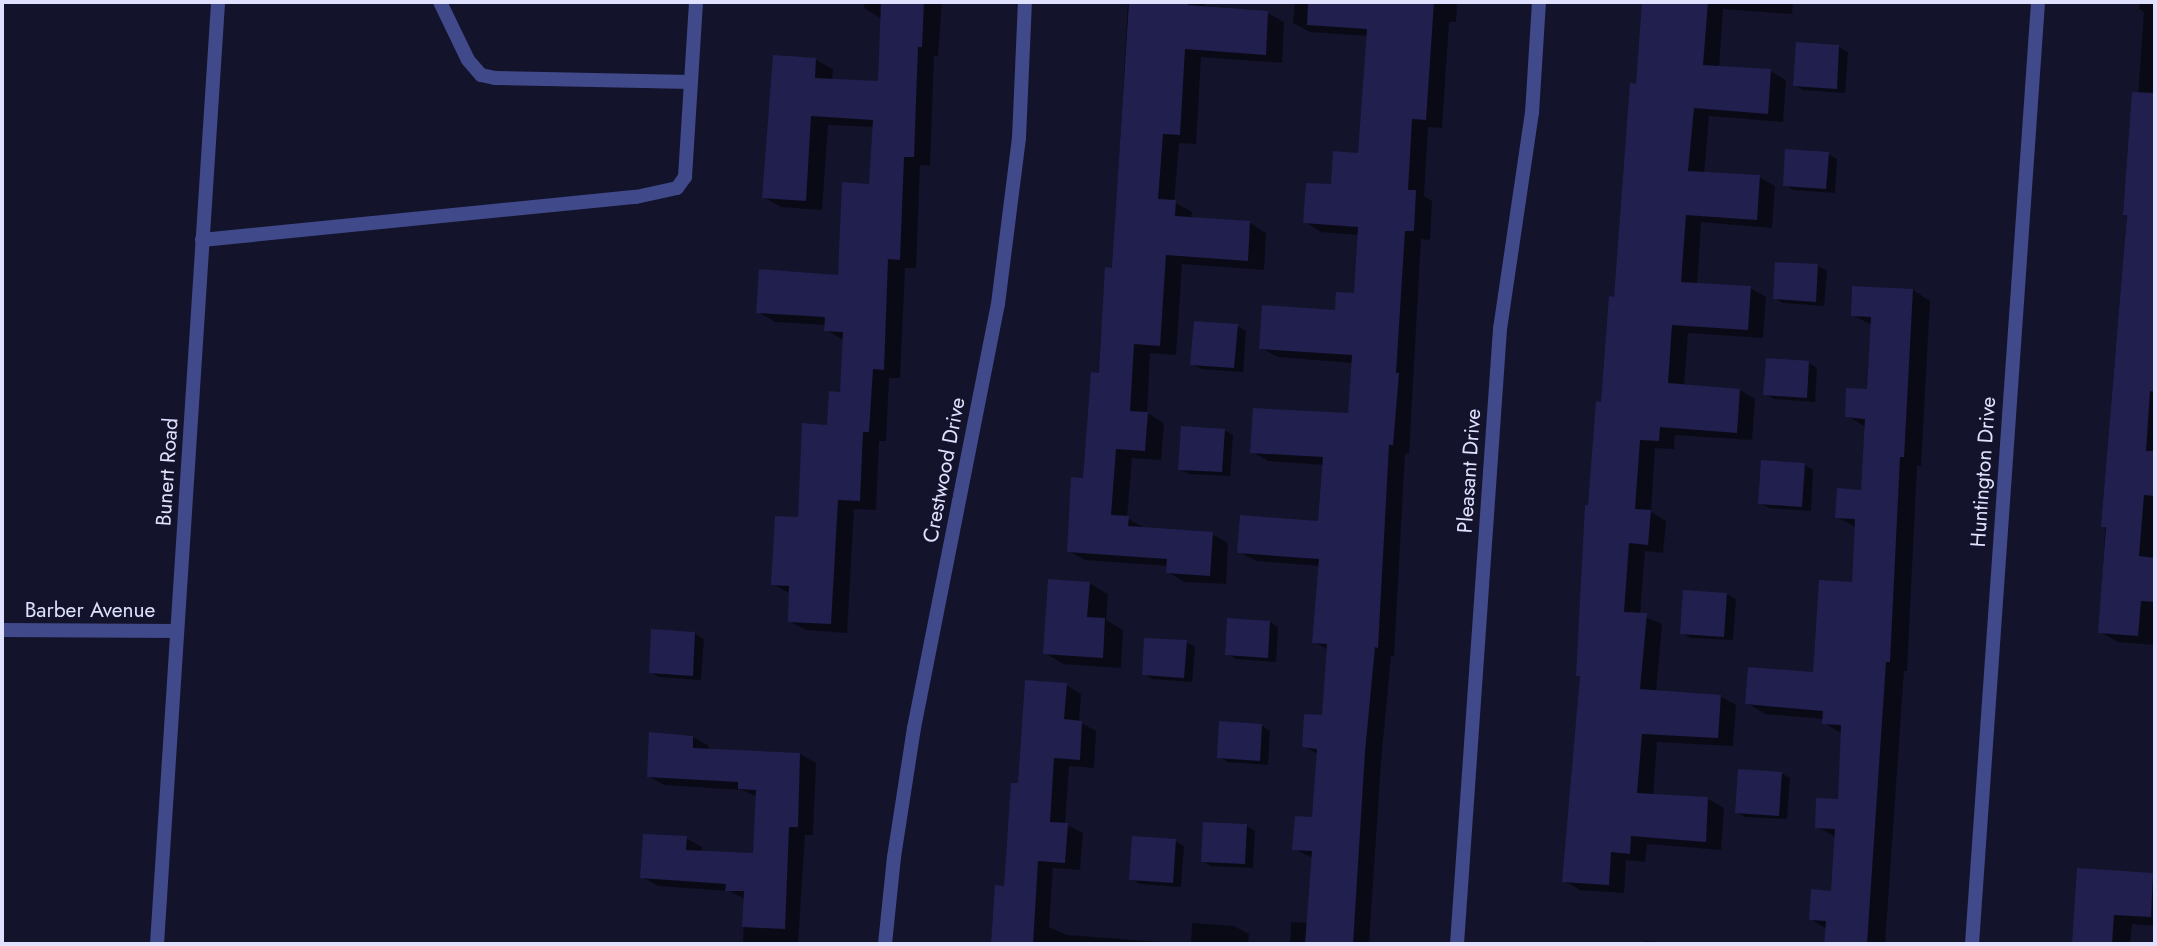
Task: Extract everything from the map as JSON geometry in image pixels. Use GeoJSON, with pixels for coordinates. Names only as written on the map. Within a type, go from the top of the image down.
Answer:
{"type":"FeatureCollection","features":[{"type":"Feature","properties":{"kind":"street","name":"Bunert Road"},"geometry":{"type":"LineString","coordinates":[[157,944],[218,2]]}},
{"type":"Feature","properties":{"kind":"street"},"geometry":{"type":"LineString","coordinates":[[440,2],[468,60],[481,75],[495,78],[691,82]]}},
{"type":"Feature","properties":{"kind":"street"},"geometry":{"type":"LineString","coordinates":[[202,240],[661,194],[677,188],[685,177],[696,2]]}},
{"type":"Feature","properties":{"kind":"street","name":"Crestwood Drive"},"geometry":{"type":"LineString","coordinates":[[885,944],[894,857],[914,728],[998,304],[1019,138],[1025,2]]}},
{"type":"Feature","properties":{"kind":"street","name":"Pleasant Drive"},"geometry":{"type":"LineString","coordinates":[[1457,944],[1500,329],[1532,113],[1539,2]]}},
{"type":"Feature","properties":{"kind":"street","name":"Huntington Drive"},"geometry":{"type":"LineString","coordinates":[[1972,944],[2038,2]]}},
{"type":"Feature","properties":{"kind":"street","name":"Barber Avenue"},"geometry":{"type":"LineString","coordinates":[[2,630],[177,631]]}},
{"type":"Feature","properties":{"kind":"building"},"geometry":{"type":"Polygon","coordinates":[[[881,2],[924,2],[922,47],[918,47],[914,157],[904,157],[900,260],[888,259],[884,370],[873,369],[869,432],[863,432],[860,501],[838,500],[831,624],[788,622],[789,586],[771,585],[775,516],[798,517],[802,423],[827,425],[829,391],[840,392],[843,332],[824,331],[825,317],[756,313],[759,269],[838,275],[842,182],[869,184],[873,120],[811,116],[806,201],[762,198],[773,55],[816,58],[815,78],[878,81],[881,2]]]}},
{"type":"Feature","properties":{"kind":"building"},"geometry":{"type":"Polygon","coordinates":[[[1129,2],[1188,2],[1188,5],[1268,11],[1266,55],[1185,49],[1180,135],[1163,134],[1158,199],[1176,200],[1175,216],[1250,221],[1248,261],[1166,255],[1160,346],[1134,344],[1130,411],[1148,412],[1145,451],[1116,449],[1111,515],[1129,516],[1128,526],[1213,532],[1210,576],[1166,573],[1167,559],[1067,552],[1071,477],[1083,478],[1091,372],[1099,373],[1105,267],[1112,268],[1129,2]]]}},
{"type":"Feature","properties":{"kind":"building"},"geometry":{"type":"Polygon","coordinates":[[[1308,2],[1434,2],[1426,120],[1412,119],[1408,190],[1416,190],[1414,231],[1405,231],[1396,373],[1399,373],[1393,445],[1389,445],[1378,648],[1375,647],[1365,752],[1353,944],[1305,944],[1312,851],[1292,850],[1295,816],[1312,817],[1317,749],[1302,747],[1304,714],[1322,715],[1327,644],[1312,643],[1319,559],[1237,553],[1240,515],[1318,521],[1323,457],[1250,453],[1253,408],[1348,413],[1352,355],[1259,349],[1262,305],[1335,310],[1336,292],[1354,293],[1358,227],[1303,223],[1306,183],[1331,184],[1333,151],[1358,153],[1367,29],[1307,25],[1308,2]]]}},
{"type":"Feature","properties":{"kind":"building"},"geometry":{"type":"Polygon","coordinates":[[[1642,2],[1708,2],[1703,65],[1771,69],[1768,114],[1694,108],[1688,171],[1760,175],[1757,220],[1686,215],[1681,282],[1751,286],[1748,330],[1672,325],[1668,383],[1740,389],[1737,433],[1660,427],[1659,441],[1640,440],[1635,509],[1651,510],[1648,545],[1629,543],[1624,612],[1647,613],[1640,689],[1721,695],[1718,738],[1642,734],[1637,793],[1708,797],[1706,842],[1631,836],[1630,854],[1611,852],[1609,885],[1562,882],[1580,676],[1576,676],[1585,505],[1588,505],[1596,401],[1601,402],[1609,296],[1614,297],[1630,83],[1636,84],[1642,2]]]}},
{"type":"Feature","properties":{"kind":"building"},"geometry":{"type":"Polygon","coordinates":[[[1796,42],[1839,45],[1837,89],[1793,86],[1796,42]]]}},
{"type":"Feature","properties":{"kind":"building"},"geometry":{"type":"Polygon","coordinates":[[[2132,92],[2155,93],[2155,392],[2150,391],[2146,451],[2155,451],[2155,496],[2144,495],[2139,556],[2155,558],[2155,602],[2141,601],[2138,636],[2098,633],[2106,527],[2101,527],[2127,215],[2123,215],[2132,92]]]}},
{"type":"Feature","properties":{"kind":"building"},"geometry":{"type":"Polygon","coordinates":[[[1785,149],[1829,152],[1826,189],[1783,186],[1785,149]]]}},
{"type":"Feature","properties":{"kind":"building"},"geometry":{"type":"Polygon","coordinates":[[[1775,262],[1818,264],[1816,302],[1773,299],[1775,262]]]}},
{"type":"Feature","properties":{"kind":"building"},"geometry":{"type":"Polygon","coordinates":[[[1852,286],[1913,289],[1904,457],[1900,457],[1890,662],[1886,662],[1867,944],[1824,944],[1826,921],[1809,920],[1811,889],[1831,891],[1835,829],[1815,828],[1816,798],[1838,799],[1841,725],[1822,724],[1823,711],[1745,704],[1748,667],[1813,672],[1819,580],[1852,582],[1855,519],[1835,518],[1837,488],[1861,490],[1865,419],[1845,417],[1846,388],[1867,389],[1871,317],[1851,316],[1852,286]]]}},
{"type":"Feature","properties":{"kind":"building"},"geometry":{"type":"Polygon","coordinates":[[[1194,321],[1238,324],[1234,368],[1190,365],[1194,321]]]}},
{"type":"Feature","properties":{"kind":"building"},"geometry":{"type":"Polygon","coordinates":[[[1766,358],[1809,361],[1807,398],[1763,395],[1766,358]]]}},
{"type":"Feature","properties":{"kind":"building"},"geometry":{"type":"Polygon","coordinates":[[[1181,426],[1225,429],[1222,472],[1178,470],[1181,426]]]}},
{"type":"Feature","properties":{"kind":"building"},"geometry":{"type":"Polygon","coordinates":[[[1761,460],[1805,463],[1802,507],[1758,504],[1761,460]]]}},
{"type":"Feature","properties":{"kind":"building"},"geometry":{"type":"Polygon","coordinates":[[[1048,579],[1090,582],[1087,617],[1105,618],[1103,658],[1043,654],[1048,579]]]}},
{"type":"Feature","properties":{"kind":"building"},"geometry":{"type":"Polygon","coordinates":[[[1683,590],[1727,593],[1724,637],[1680,634],[1683,590]]]}},
{"type":"Feature","properties":{"kind":"building"},"geometry":{"type":"Polygon","coordinates":[[[1227,618],[1270,621],[1268,658],[1225,655],[1227,618]]]}},
{"type":"Feature","properties":{"kind":"building"},"geometry":{"type":"Polygon","coordinates":[[[651,629],[695,632],[693,676],[649,673],[651,629]]]}},
{"type":"Feature","properties":{"kind":"building"},"geometry":{"type":"Polygon","coordinates":[[[1144,638],[1187,640],[1184,678],[1142,675],[1144,638]]]}},
{"type":"Feature","properties":{"kind":"building"},"geometry":{"type":"Polygon","coordinates":[[[1025,680],[1067,683],[1064,719],[1082,721],[1080,760],[1054,758],[1050,822],[1068,823],[1065,863],[1038,861],[1033,944],[991,944],[995,885],[1004,886],[1011,783],[1018,783],[1025,680]]]}},
{"type":"Feature","properties":{"kind":"building"},"geometry":{"type":"Polygon","coordinates":[[[1219,721],[1262,724],[1260,761],[1217,758],[1219,721]]]}},
{"type":"Feature","properties":{"kind":"building"},"geometry":{"type":"Polygon","coordinates":[[[649,732],[693,736],[693,748],[800,753],[798,827],[789,827],[785,929],[742,927],[744,891],[725,891],[726,884],[640,878],[643,834],[687,836],[686,850],[753,853],[756,790],[738,789],[738,782],[647,777],[649,732]]]}},
{"type":"Feature","properties":{"kind":"building"},"geometry":{"type":"Polygon","coordinates":[[[1738,769],[1782,772],[1779,816],[1735,813],[1738,769]]]}},
{"type":"Feature","properties":{"kind":"building"},"geometry":{"type":"Polygon","coordinates":[[[1203,822],[1247,824],[1245,864],[1201,862],[1203,822]]]}},
{"type":"Feature","properties":{"kind":"building"},"geometry":{"type":"Polygon","coordinates":[[[1132,836],[1176,839],[1173,883],[1129,880],[1132,836]]]}},
{"type":"Feature","properties":{"kind":"building"},"geometry":{"type":"Polygon","coordinates":[[[2077,868],[2153,873],[2151,917],[2114,915],[2112,944],[2072,944],[2077,868]]]}}]}
